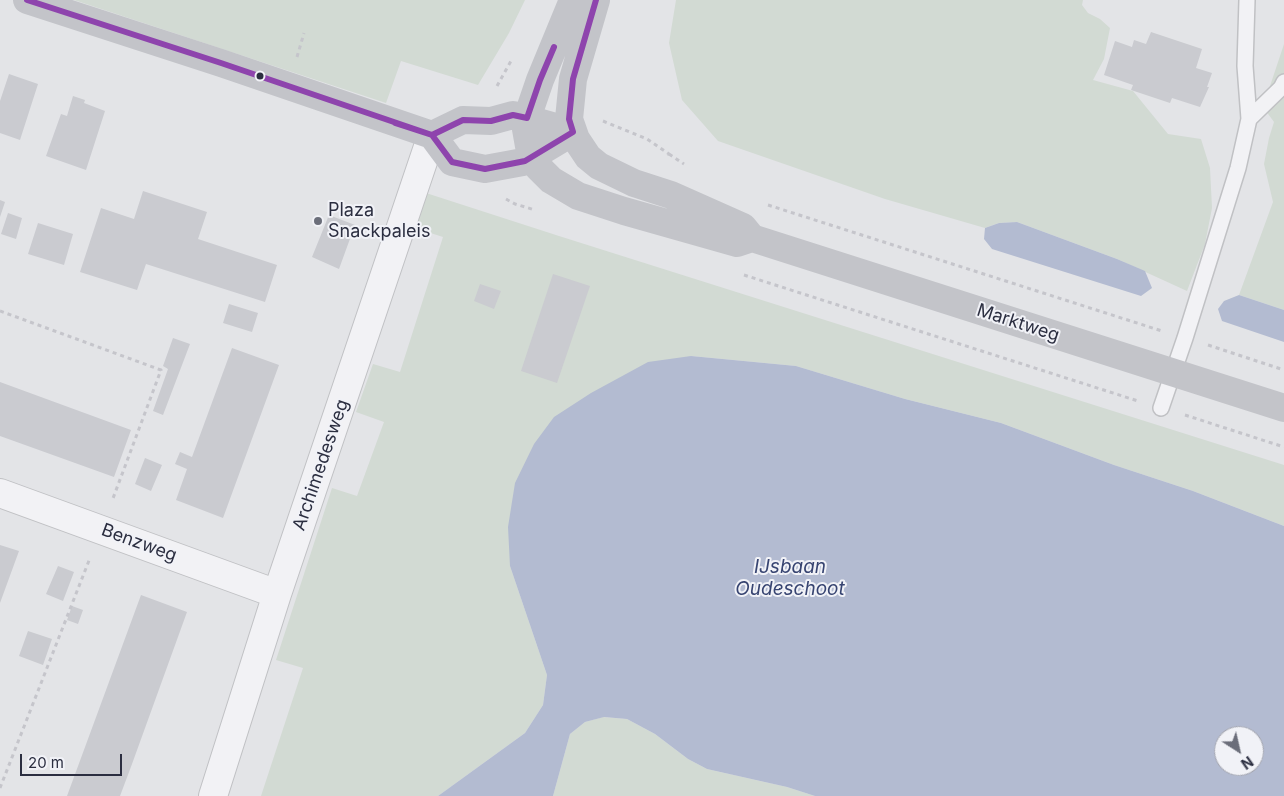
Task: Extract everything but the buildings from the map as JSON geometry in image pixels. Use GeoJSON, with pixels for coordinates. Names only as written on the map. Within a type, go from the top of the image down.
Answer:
{"type":"FeatureCollection","features":[{"type":"Feature","properties":{"kind":"street"},"geometry":{"type":"LineString","coordinates":[[27,0],[222,63],[432,135],[452,162],[482,169],[523,162],[573,132]]}},
{"type":"Feature","properties":{"kind":"street"},"geometry":{"type":"LineString","coordinates":[[532,157],[527,138],[527,118],[540,80],[573,0]]}},
{"type":"Feature","properties":{"kind":"street"},"geometry":{"type":"LineString","coordinates":[[573,132],[569,119],[573,79],[596,0]]}},
{"type":"Feature","properties":{"kind":"street"},"geometry":{"type":"LineString","coordinates":[[432,135],[463,120],[491,121],[513,116],[527,118],[573,132]]}},
{"type":"Feature","properties":{"kind":"street","name":"Marktweg"},"geometry":{"type":"LineString","coordinates":[[573,132],[585,152],[599,166],[634,183],[671,195],[744,227],[752,238],[1284,408]]}},
{"type":"Feature","properties":{"kind":"street","name":"Archimedesweg"},"geometry":{"type":"LineString","coordinates":[[213,796],[278,594],[432,135]]}},
{"type":"Feature","properties":{"kind":"street","name":"Marktweg"},"geometry":{"type":"LineString","coordinates":[[532,157],[544,174],[558,185],[578,196],[639,216],[737,243],[752,238]]}},
{"type":"Feature","properties":{"kind":"street","name":"Benzweg"},"geometry":{"type":"LineString","coordinates":[[0,493],[278,594]]}},
{"type":"Feature","properties":{"kind":"lane"},"geometry":{"type":"LineString","coordinates":[[1160,408],[1173,373],[1238,168],[1249,119],[1245,66],[1247,0]]}},
{"type":"Feature","properties":{"kind":"lane"},"geometry":{"type":"LineString","coordinates":[[1249,119],[1281,88],[1284,82]]}},
{"type":"Feature","properties":{"kind":"path"},"geometry":{"type":"LineString","coordinates":[[600,120],[647,139],[690,169]]}},
{"type":"Feature","properties":{"kind":"path"},"geometry":{"type":"LineString","coordinates":[[667,162],[669,154]]}},
{"type":"Feature","properties":{"kind":"path"},"geometry":{"type":"LineString","coordinates":[[763,204],[1284,370]]}},
{"type":"Feature","properties":{"kind":"path"},"geometry":{"type":"LineString","coordinates":[[736,272],[1284,447]]}},
{"type":"Feature","properties":{"kind":"shaded area"},"geometry":{"type":"Polygon","coordinates":[[[74,0],[525,0],[509,33],[478,85],[401,61],[386,103],[74,0]]]}},
{"type":"Feature","properties":{"kind":"shaded area"},"geometry":{"type":"Polygon","coordinates":[[[676,0],[1083,0],[1082,5],[1088,13],[1100,19],[1110,28],[1104,59],[1093,80],[1133,91],[1168,134],[1201,139],[1210,168],[1212,208],[1205,244],[1187,291],[1117,259],[1017,222],[999,223],[985,228],[885,199],[718,141],[682,100],[669,43],[676,0]]]}},
{"type":"Feature","properties":{"kind":"shaded area"},"geometry":{"type":"Polygon","coordinates":[[[1284,44],[1284,310],[1239,295],[1273,202],[1264,164],[1274,122],[1263,107],[1284,44]]]}},
{"type":"Feature","properties":{"kind":"shaded area"},"geometry":{"type":"Polygon","coordinates":[[[426,193],[1284,465],[1284,526],[1193,491],[1114,465],[1001,423],[905,399],[796,366],[691,356],[510,566],[547,675],[543,705],[525,733],[438,796],[261,796],[303,668],[276,660],[332,488],[357,496],[384,422],[356,412],[373,364],[400,372],[443,237],[415,228],[426,193]]]}},
{"type":"Feature","properties":{"kind":"shaded area"},"geometry":{"type":"Polygon","coordinates":[[[603,717],[627,719],[655,734],[688,759],[707,769],[787,787],[815,796],[553,796],[570,734],[585,722],[603,717]]]}},
{"type":"Feature","properties":{"kind":"water"},"geometry":{"type":"Polygon","coordinates":[[[1017,222],[1145,271],[1152,288],[1141,296],[992,249],[984,239],[985,228],[999,223],[1017,222]]]}},
{"type":"Feature","properties":{"kind":"water"},"geometry":{"type":"Polygon","coordinates":[[[1239,295],[1284,310],[1284,342],[1222,321],[1218,309],[1224,301],[1239,295]]]}},
{"type":"Feature","properties":{"kind":"water","name":"IJsbaan Oudeschoot"},"geometry":{"type":"Polygon","coordinates":[[[691,356],[796,366],[905,399],[1001,423],[1114,465],[1193,491],[1284,526],[1284,796],[815,796],[787,787],[707,769],[688,759],[655,734],[627,719],[604,717],[585,722],[570,734],[553,796],[438,796],[525,733],[543,705],[547,675],[510,566],[508,527],[515,483],[534,444],[554,417],[591,393],[648,362],[691,356]]]}},
{"type":"Feature","properties":{"kind":"transit line"},"geometry":{"type":"LineString","coordinates":[[27,0],[221,63],[432,135],[452,162],[485,169],[525,161],[573,132],[569,119],[573,79],[596,0]]}},
{"type":"Feature","properties":{"kind":"transit line"},"geometry":{"type":"LineString","coordinates":[[395,123],[432,135],[463,120],[491,121],[513,115],[527,118],[554,47]]}},
{"type":"Feature","properties":{"kind":"place","name":"Plaza Snackpaleis"},"geometry":{"type":"Point","coordinates":[318,221]}}]}
